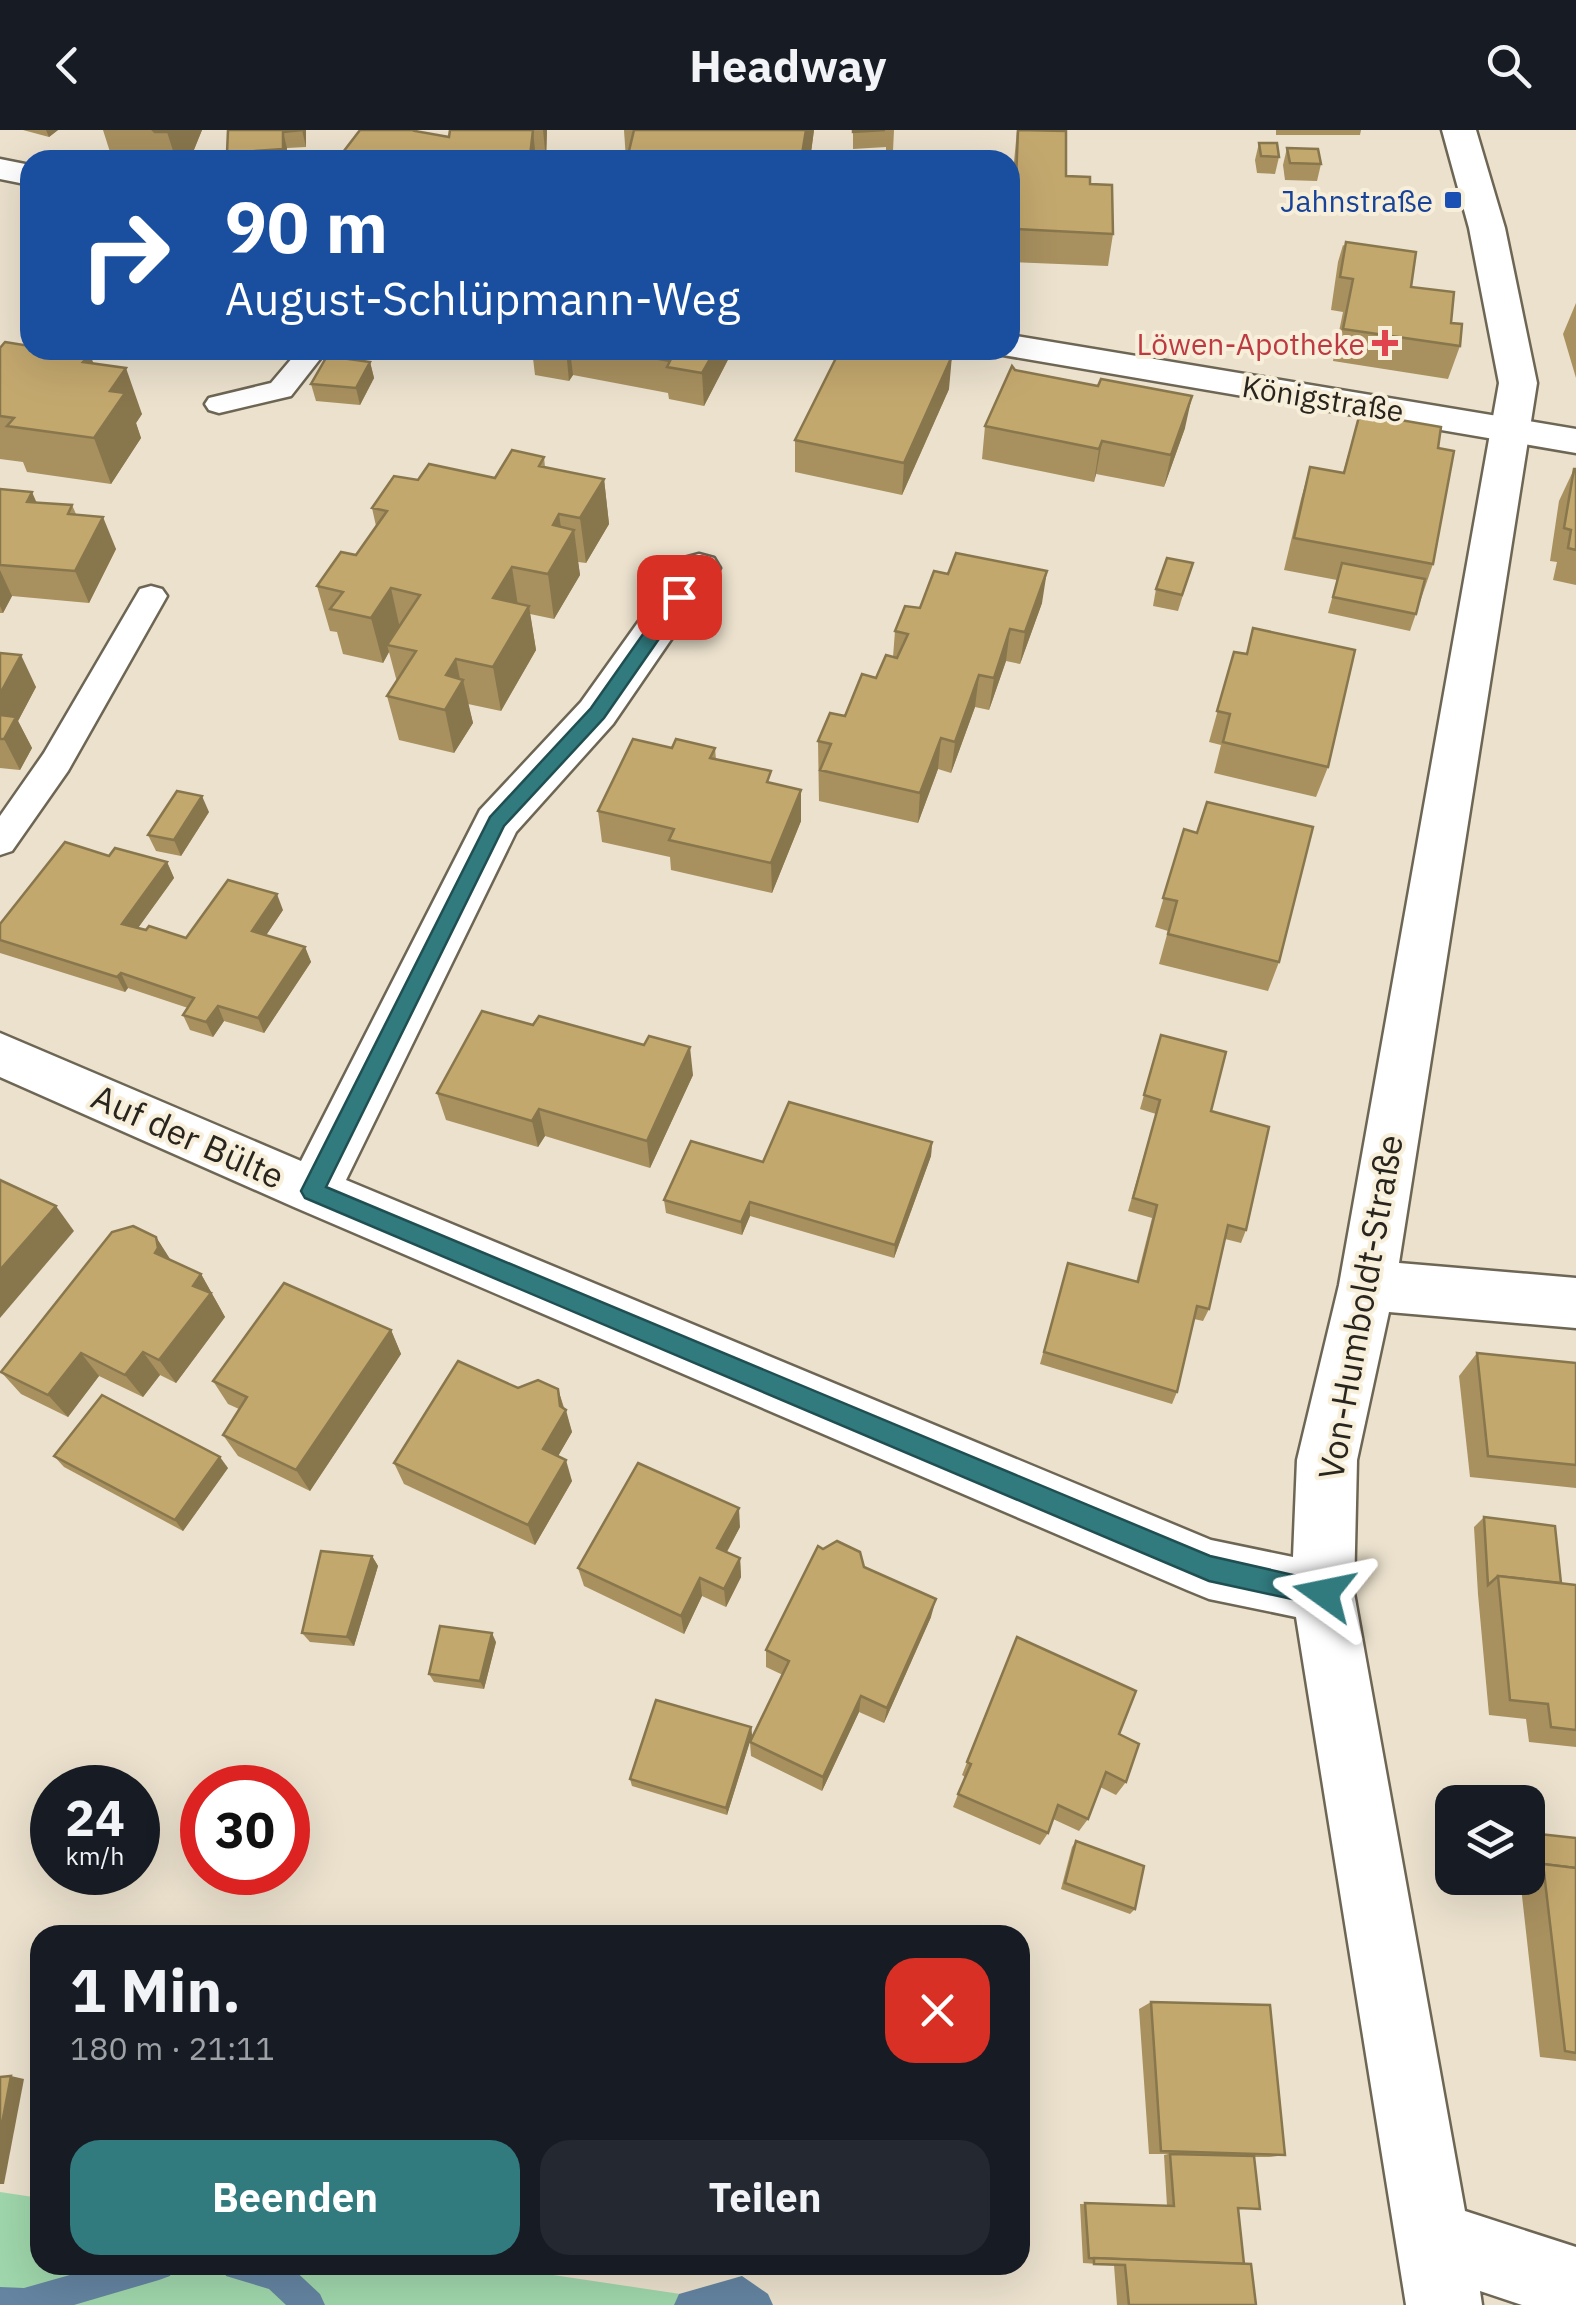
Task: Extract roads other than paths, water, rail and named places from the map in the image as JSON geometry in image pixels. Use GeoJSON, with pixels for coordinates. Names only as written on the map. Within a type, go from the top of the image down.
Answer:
{"type":"FeatureCollection","features":[{"type":"Feature","properties":{"kind":"street"},"geometry":{"type":"LineString","coordinates":[[1459,130],[1487,228],[1518,382],[1511,429]]}},
{"type":"Feature","properties":{"kind":"street","name":"Königstraße"},"geometry":{"type":"LineString","coordinates":[[1020,348],[1576,441]]}},
{"type":"Feature","properties":{"kind":"street","name":"Von-Humboldt-Straße"},"geometry":{"type":"LineString","coordinates":[[1439,2272],[1324,1593],[1327,1460],[1366,1285],[1511,429]]}},
{"type":"Feature","properties":{"kind":"street"},"geometry":{"type":"LineString","coordinates":[[312,1191],[497,822],[597,713],[699,568]]}},
{"type":"Feature","properties":{"kind":"street","name":"Auf der Bülte"},"geometry":{"type":"LineString","coordinates":[[0,1054],[312,1191],[1209,1568],[1324,1593]]}},
{"type":"Feature","properties":{"kind":"street"},"geometry":{"type":"LineString","coordinates":[[1366,1285],[1576,1303]]}},
{"type":"Feature","properties":{"kind":"street"},"geometry":{"type":"LineString","coordinates":[[1439,2272],[1576,2285]]}},
{"type":"Feature","properties":{"kind":"lane"},"geometry":{"type":"LineString","coordinates":[[219,404],[242,396],[274,396],[286,390],[306,360]]}},
{"type":"Feature","properties":{"kind":"lane"},"geometry":{"type":"LineString","coordinates":[[0,842],[56,762],[151,596]]}},
{"type":"Feature","properties":{"kind":"waterway"},"geometry":{"type":"LineString","coordinates":[[0,2303],[24,2304],[124,2275]]}},
{"type":"Feature","properties":{"kind":"waterway"},"geometry":{"type":"LineString","coordinates":[[274,2275],[309,2305]]}},
{"type":"Feature","properties":{"kind":"waterway"},"geometry":{"type":"LineString","coordinates":[[690,2305],[742,2292],[757,2305]]}},
{"type":"Feature","properties":{"kind":"place","name":"Jahnstraße"},"geometry":{"type":"Point","coordinates":[1453,200]}},
{"type":"Feature","properties":{"kind":"place","name":"Löwen-Apotheke"},"geometry":{"type":"Point","coordinates":[1385,343]}}]}
